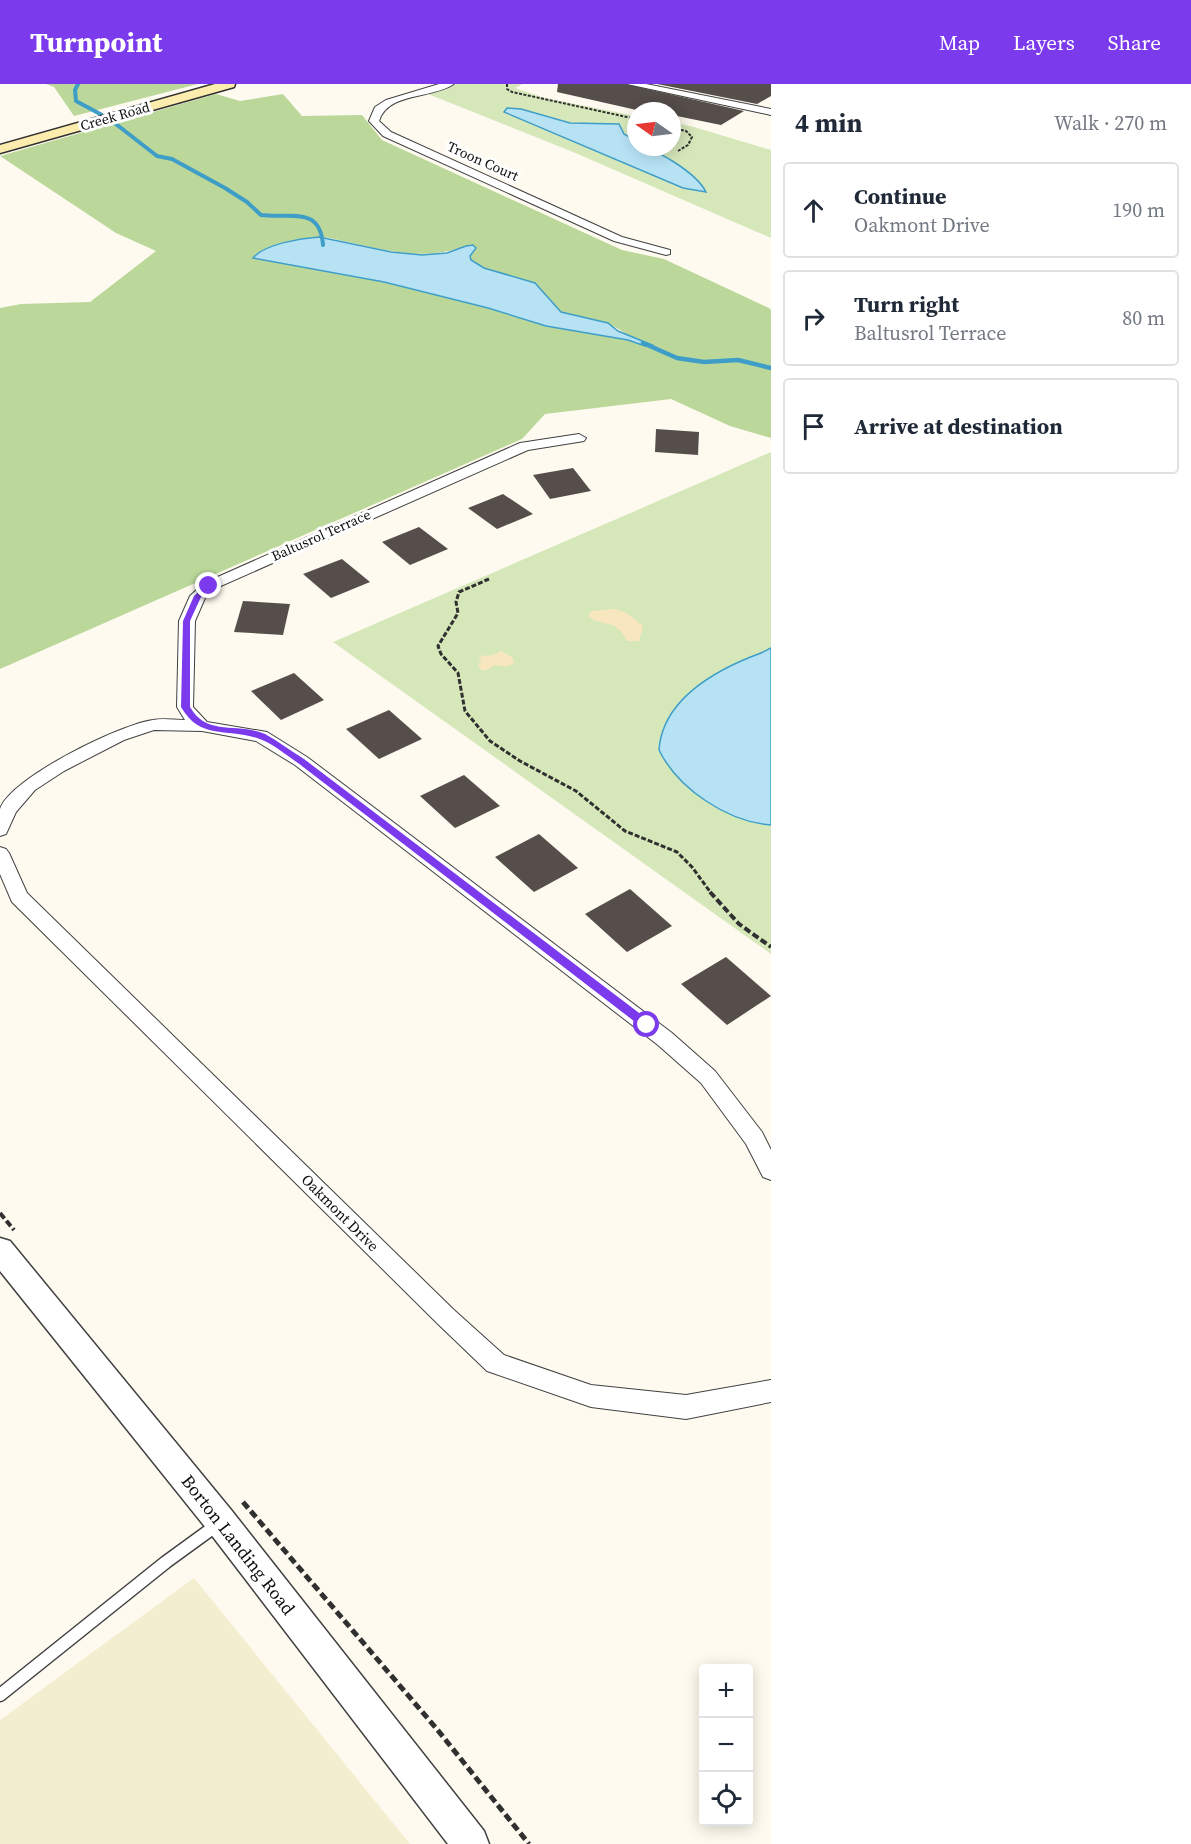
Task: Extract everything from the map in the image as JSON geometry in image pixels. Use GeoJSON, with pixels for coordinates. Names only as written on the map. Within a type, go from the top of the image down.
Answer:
{"type":"FeatureCollection","features":[{"type":"Feature","properties":{"kind":"main road","name":"Creek Road"},"geometry":{"type":"LineString","coordinates":[[0,149],[229,84]]}},
{"type":"Feature","properties":{"kind":"street","name":"Troon Court"},"geometry":{"type":"LineString","coordinates":[[448,84],[389,102],[378,109],[374,121],[387,134],[618,239],[666,252]]}},
{"type":"Feature","properties":{"kind":"street"},"geometry":{"type":"LineString","coordinates":[[632,84],[771,112]]}},
{"type":"Feature","properties":{"kind":"street","name":"Baltusrol Terrace"},"geometry":{"type":"LineString","coordinates":[[202,726],[191,717],[185,707],[187,621],[198,596],[209,586],[525,446],[579,438]]}},
{"type":"Feature","properties":{"kind":"street"},"geometry":{"type":"LineString","coordinates":[[0,830],[8,810],[28,786],[118,736],[153,725],[202,726],[261,735],[301,761],[665,1039],[708,1077],[754,1138],[771,1171]]}},
{"type":"Feature","properties":{"kind":"street","name":"Oakmont Drive"},"geometry":{"type":"LineString","coordinates":[[0,853],[19,897],[446,1317],[496,1363],[591,1396],[686,1407],[771,1391]]}},
{"type":"Feature","properties":{"kind":"street","name":"Borton Landing Road"},"geometry":{"type":"LineString","coordinates":[[11,1244],[229,1509],[471,1844]]}},
{"type":"Feature","properties":{"kind":"lane"},"geometry":{"type":"LineString","coordinates":[[0,1695],[166,1563],[229,1509]]}},
{"type":"Feature","properties":{"kind":"path"},"geometry":{"type":"LineString","coordinates":[[507,84],[507,89],[512,92],[627,117]]}},
{"type":"Feature","properties":{"kind":"path"},"geometry":{"type":"LineString","coordinates":[[681,130],[686,131],[692,137],[688,145],[681,150]]}},
{"type":"Feature","properties":{"kind":"path"},"geometry":{"type":"LineString","coordinates":[[489,579],[459,592],[456,602],[458,613],[438,646],[441,654],[458,673],[463,703],[469,718],[490,741],[520,761],[576,791],[625,831],[677,852],[692,867],[711,894],[740,924],[771,947]]}},
{"type":"Feature","properties":{"kind":"path"},"geometry":{"type":"LineString","coordinates":[[0,1213],[11,1244]]}},
{"type":"Feature","properties":{"kind":"path"},"geometry":{"type":"LineString","coordinates":[[229,1509],[436,1728],[529,1844]]}},
{"type":"Feature","properties":{"kind":"shaded area"},"geometry":{"type":"Polygon","coordinates":[[[194,1578],[410,1844],[0,1844],[0,1720],[194,1578]]]}},
{"type":"Feature","properties":{"kind":"green space"},"geometry":{"type":"Polygon","coordinates":[[[46,84],[198,84],[74,116],[54,87],[46,84]]]}},
{"type":"Feature","properties":{"kind":"green space"},"geometry":{"type":"Polygon","coordinates":[[[458,84],[523,84],[515,88],[545,98],[627,114],[627,156],[681,156],[681,124],[771,150],[771,238],[573,152],[428,94],[458,84]]]}},
{"type":"Feature","properties":{"kind":"green space"},"geometry":{"type":"Polygon","coordinates":[[[216,94],[240,101],[283,94],[302,116],[362,115],[382,140],[622,250],[664,259],[769,308],[771,310],[771,438],[730,426],[671,399],[545,414],[522,439],[0,669],[0,308],[21,304],[90,302],[156,251],[116,233],[0,156],[216,94]],[[323,237],[293,240],[275,245],[253,257],[384,282],[488,308],[546,326],[628,340],[649,347],[608,323],[561,312],[529,281],[484,268],[469,258],[475,250],[468,245],[437,253],[422,254],[378,249],[323,237]]]}},
{"type":"Feature","properties":{"kind":"green space"},"geometry":{"type":"Polygon","coordinates":[[[771,452],[771,954],[333,642],[771,452]]]}},
{"type":"Feature","properties":{"kind":"sand"},"geometry":{"type":"Polygon","coordinates":[[[614,609],[625,612],[643,626],[639,641],[627,641],[618,628],[588,616],[592,611],[614,609]]]}},
{"type":"Feature","properties":{"kind":"sand"},"geometry":{"type":"Polygon","coordinates":[[[501,651],[512,657],[514,662],[510,666],[495,665],[486,670],[480,668],[478,665],[482,661],[479,659],[480,656],[493,655],[501,651]]]}},
{"type":"Feature","properties":{"kind":"water"},"geometry":{"type":"Polygon","coordinates":[[[507,108],[521,109],[570,123],[619,124],[627,136],[627,156],[665,156],[694,177],[706,192],[683,188],[504,112],[507,108]]]}},
{"type":"Feature","properties":{"kind":"water"},"geometry":{"type":"Polygon","coordinates":[[[319,237],[391,252],[422,255],[447,253],[473,245],[476,248],[470,256],[471,260],[484,268],[535,283],[561,312],[608,323],[618,331],[652,345],[645,346],[628,340],[546,326],[488,308],[384,282],[253,258],[274,245],[319,237]]]}},
{"type":"Feature","properties":{"kind":"water"},"geometry":{"type":"Polygon","coordinates":[[[771,648],[771,825],[738,818],[706,801],[678,778],[659,750],[668,720],[687,695],[727,668],[771,648]]]}},
{"type":"Feature","properties":{"kind":"building"},"geometry":{"type":"Polygon","coordinates":[[[558,84],[625,84],[744,111],[721,125],[681,117],[681,102],[627,102],[627,108],[557,92],[558,84]]]}},
{"type":"Feature","properties":{"kind":"building"},"geometry":{"type":"Polygon","coordinates":[[[657,84],[771,84],[771,96],[757,104],[657,84]]]}},
{"type":"Feature","properties":{"kind":"building"},"geometry":{"type":"Polygon","coordinates":[[[656,429],[699,432],[698,455],[655,452],[656,429]]]}},
{"type":"Feature","properties":{"kind":"building"},"geometry":{"type":"Polygon","coordinates":[[[573,468],[591,491],[550,499],[533,475],[573,468]]]}},
{"type":"Feature","properties":{"kind":"building"},"geometry":{"type":"Polygon","coordinates":[[[503,494],[533,514],[497,529],[468,508],[503,494]]]}},
{"type":"Feature","properties":{"kind":"building"},"geometry":{"type":"Polygon","coordinates":[[[419,527],[448,549],[410,565],[382,542],[419,527]]]}},
{"type":"Feature","properties":{"kind":"building"},"geometry":{"type":"Polygon","coordinates":[[[342,559],[370,582],[331,598],[303,574],[342,559]]]}},
{"type":"Feature","properties":{"kind":"building"},"geometry":{"type":"Polygon","coordinates":[[[243,601],[290,604],[283,635],[234,632],[243,601]]]}},
{"type":"Feature","properties":{"kind":"building"},"geometry":{"type":"Polygon","coordinates":[[[294,673],[324,700],[281,720],[251,691],[294,673]]]}},
{"type":"Feature","properties":{"kind":"building"},"geometry":{"type":"Polygon","coordinates":[[[389,710],[422,739],[379,759],[346,729],[389,710]]]}},
{"type":"Feature","properties":{"kind":"building"},"geometry":{"type":"Polygon","coordinates":[[[464,775],[500,806],[455,828],[420,796],[464,775]]]}},
{"type":"Feature","properties":{"kind":"building"},"geometry":{"type":"Polygon","coordinates":[[[539,834],[578,868],[534,892],[495,857],[539,834]]]}},
{"type":"Feature","properties":{"kind":"building"},"geometry":{"type":"Polygon","coordinates":[[[630,889],[672,926],[627,952],[585,914],[630,889]]]}},
{"type":"Feature","properties":{"kind":"building"},"geometry":{"type":"Polygon","coordinates":[[[726,957],[771,996],[727,1025],[681,984],[726,957]]]}},
{"type":"Feature","properties":{"kind":"waterway"},"geometry":{"type":"LineString","coordinates":[[78,84],[75,90],[76,101],[102,115]]}},
{"type":"Feature","properties":{"kind":"waterway"},"geometry":{"type":"LineString","coordinates":[[112,121],[157,156],[172,159],[225,188],[247,202],[261,215],[302,216],[310,219],[321,232],[323,245]]}},
{"type":"Feature","properties":{"kind":"waterway"},"geometry":{"type":"LineString","coordinates":[[643,343],[677,358],[704,362],[738,360],[771,368]]}},
{"type":"Feature","properties":{"kind":"route"},"geometry":{"type":"LineString","coordinates":[[209,586],[198,596],[187,621],[185,707],[191,717],[202,726],[261,735],[301,761],[647,1025]]}}]}
